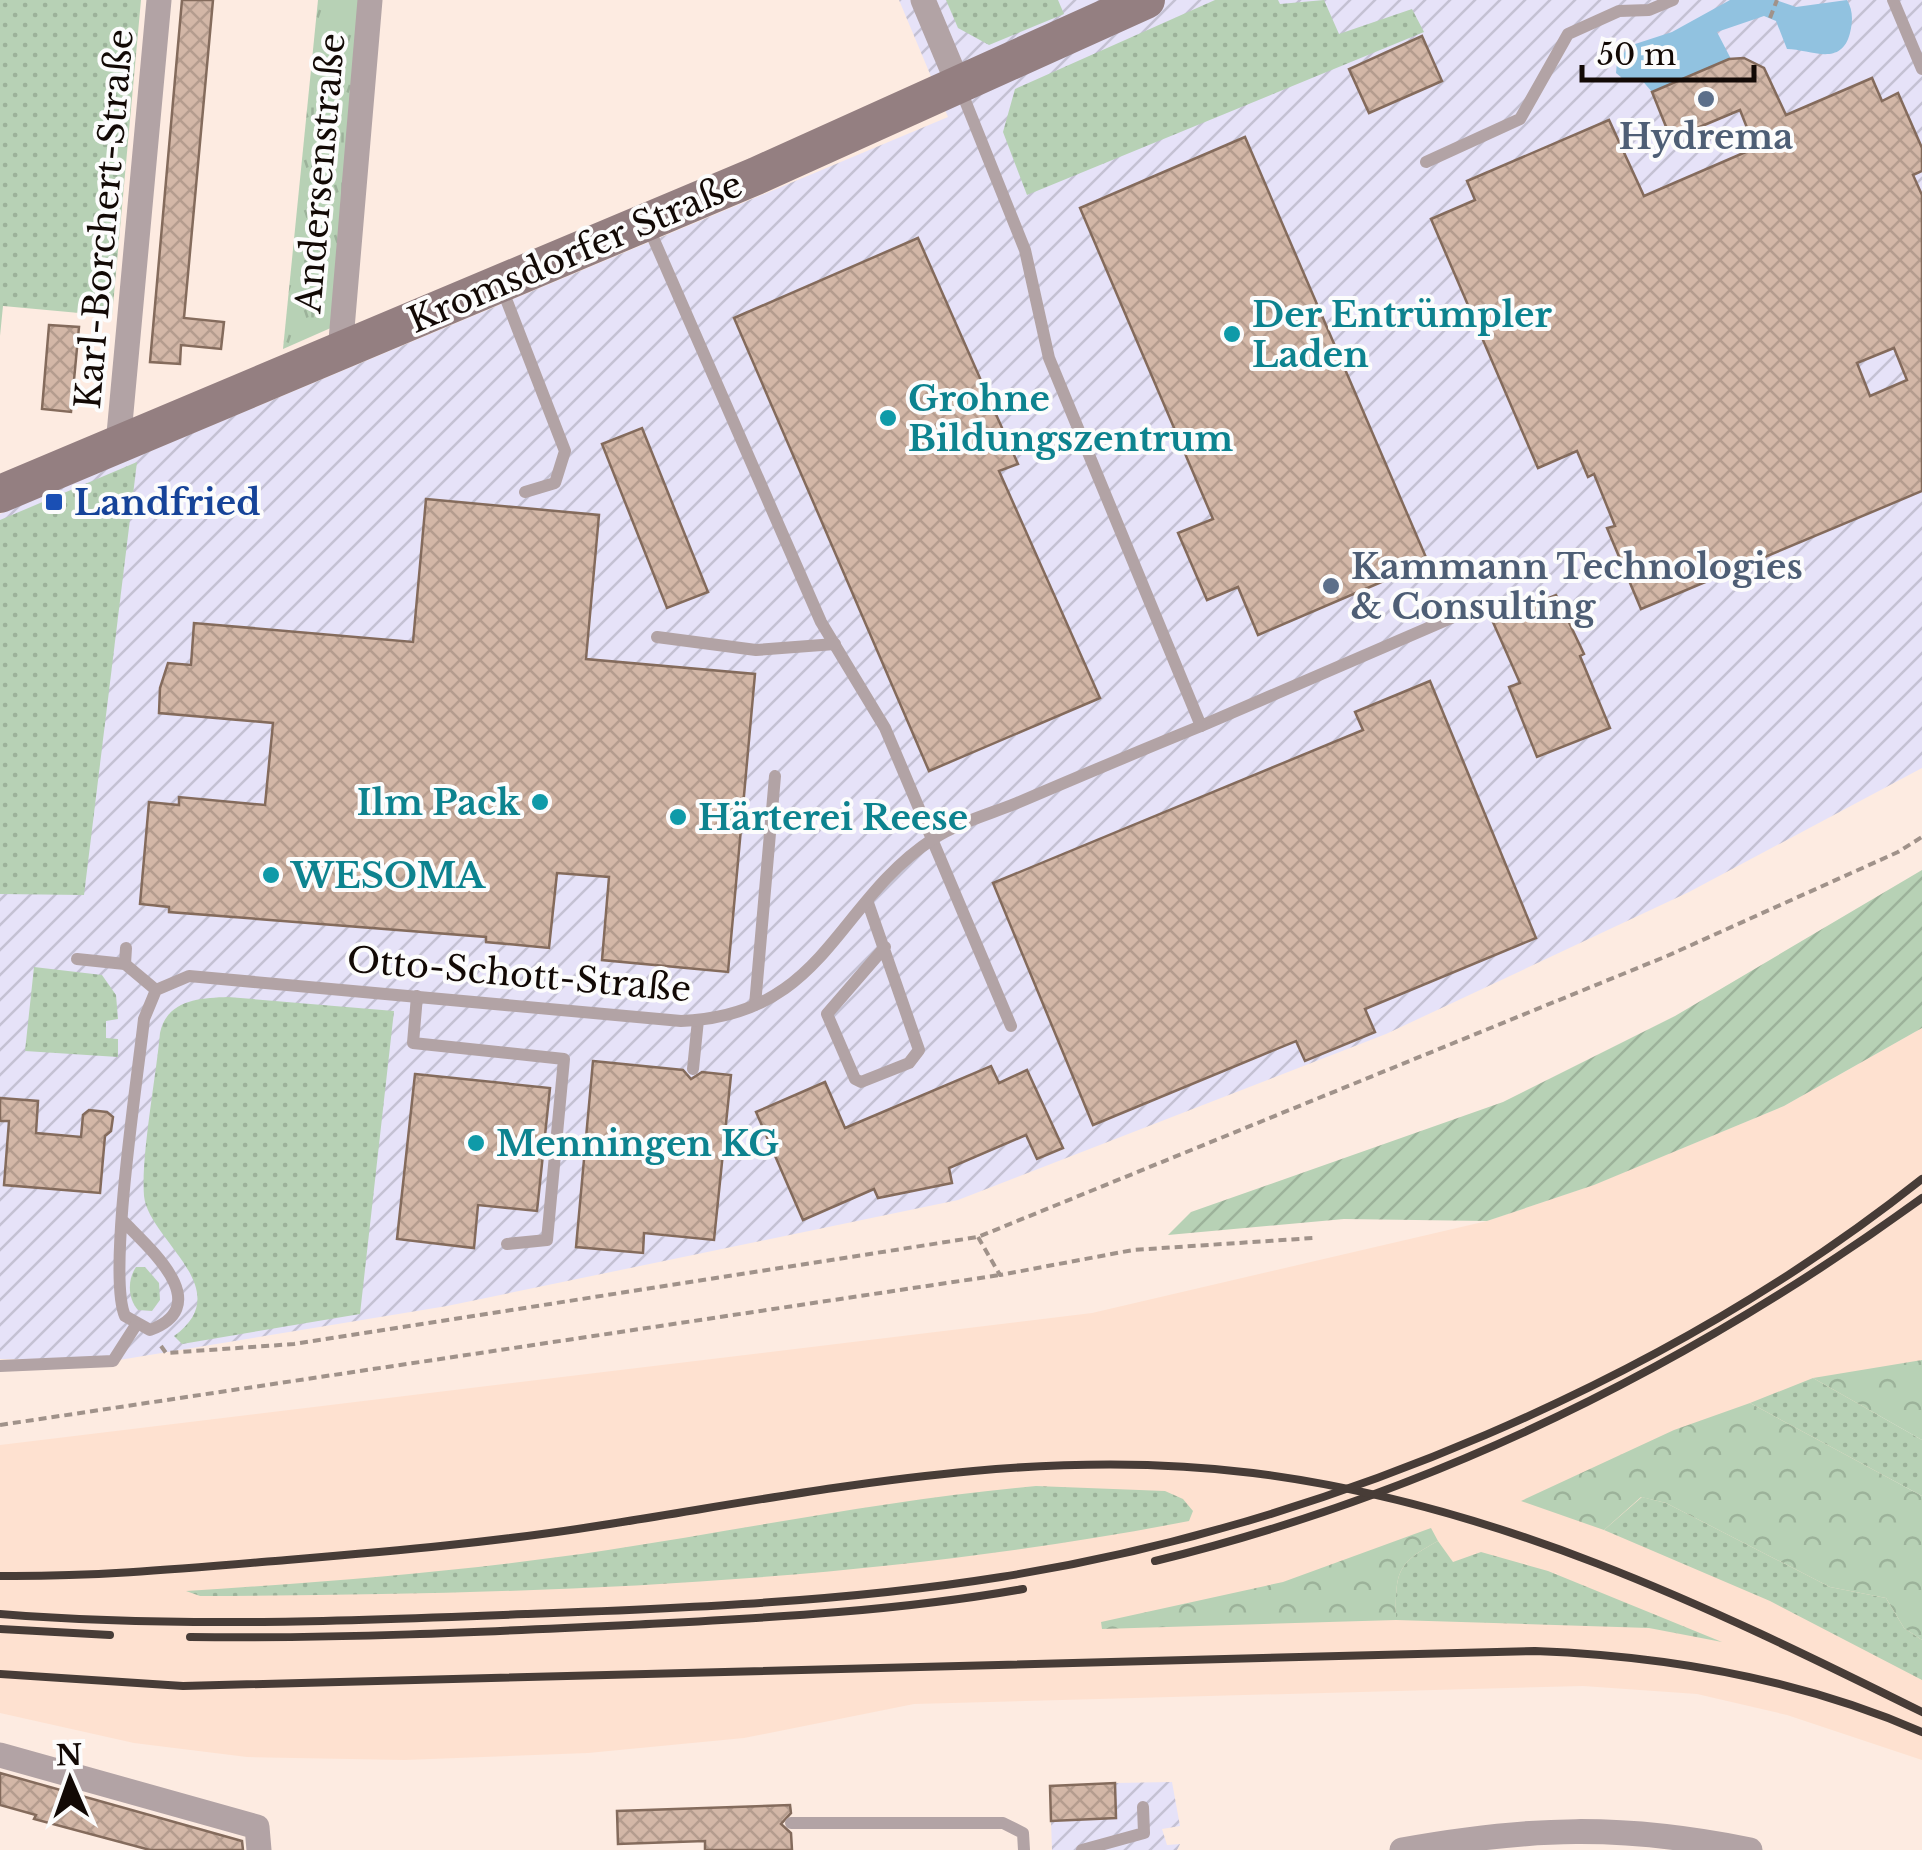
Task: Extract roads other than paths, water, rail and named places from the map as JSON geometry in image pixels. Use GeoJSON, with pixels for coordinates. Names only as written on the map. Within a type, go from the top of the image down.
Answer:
{"type":"FeatureCollection","features":[{"type":"Feature","properties":{"kind":"street","name":"Karl-Borchert-Straße"},"geometry":{"type":"LineString","coordinates":[[118,445],[159,0]]}},
{"type":"Feature","properties":{"kind":"street","name":"Andersenstraße"},"geometry":{"type":"LineString","coordinates":[[340,352],[370,0]]}},
{"type":"Feature","properties":{"kind":"street"},"geometry":{"type":"LineString","coordinates":[[923,0],[959,86]]}},
{"type":"Feature","properties":{"kind":"street","name":"Kromsdorfer Straße"},"geometry":{"type":"LineString","coordinates":[[0,494],[646,222],[1146,0]]}},
{"type":"Feature","properties":{"kind":"street"},"geometry":{"type":"LineString","coordinates":[[0,1755],[258,1838]]}},
{"type":"Feature","properties":{"kind":"street"},"geometry":{"type":"LineString","coordinates":[[1402,1850],[1504,1832],[1571,1830],[1698,1839],[1750,1850]]}},
{"type":"Feature","properties":{"kind":"lane"},"geometry":{"type":"LineString","coordinates":[[1426,162],[1520,119],[1568,34],[1619,11],[1649,10],[1673,0]]}},
{"type":"Feature","properties":{"kind":"lane"},"geometry":{"type":"LineString","coordinates":[[1892,0],[1922,69]]}},
{"type":"Feature","properties":{"kind":"lane"},"geometry":{"type":"LineString","coordinates":[[959,86],[1025,250],[1049,358],[1200,726]]}},
{"type":"Feature","properties":{"kind":"lane"},"geometry":{"type":"LineString","coordinates":[[646,222],[834,644],[885,728],[1011,1026]]}},
{"type":"Feature","properties":{"kind":"lane"},"geometry":{"type":"LineString","coordinates":[[500,283],[564,451],[555,483],[525,492]]}},
{"type":"Feature","properties":{"kind":"lane","name":"Otto-Schott-Straße"},"geometry":{"type":"LineString","coordinates":[[156,990],[189,976],[698,1020],[755,1004],[782,993],[822,959],[893,874],[934,838],[1465,612]]}},
{"type":"Feature","properties":{"kind":"lane"},"geometry":{"type":"LineString","coordinates":[[657,638],[756,650],[834,644]]}},
{"type":"Feature","properties":{"kind":"lane"},"geometry":{"type":"LineString","coordinates":[[755,1004],[774,776]]}},
{"type":"Feature","properties":{"kind":"lane"},"geometry":{"type":"LineString","coordinates":[[868,903],[885,948],[918,1050],[909,1064],[861,1082],[855,1079],[826,1014],[885,948]]}},
{"type":"Feature","properties":{"kind":"lane"},"geometry":{"type":"LineString","coordinates":[[125,964],[126,948]]}},
{"type":"Feature","properties":{"kind":"lane"},"geometry":{"type":"LineString","coordinates":[[78,958],[125,964],[156,990],[144,1018],[124,1221],[119,1303],[136,1325],[150,1330],[166,1324],[175,1313],[176,1284],[168,1267],[124,1221]]}},
{"type":"Feature","properties":{"kind":"lane"},"geometry":{"type":"LineString","coordinates":[[416,996],[413,1043],[564,1059],[547,1240],[507,1244]]}},
{"type":"Feature","properties":{"kind":"lane"},"geometry":{"type":"LineString","coordinates":[[694,1068],[698,1020]]}},
{"type":"Feature","properties":{"kind":"lane"},"geometry":{"type":"LineString","coordinates":[[0,1366],[112,1361],[136,1325]]}},
{"type":"Feature","properties":{"kind":"lane"},"geometry":{"type":"LineString","coordinates":[[1082,1850],[1144,1832],[1143,1808]]}},
{"type":"Feature","properties":{"kind":"lane"},"geometry":{"type":"LineString","coordinates":[[791,1823],[1003,1823],[1023,1833],[1024,1850]]}},
{"type":"Feature","properties":{"kind":"water"},"geometry":{"type":"Polygon","coordinates":[[[1730,0],[1776,0],[1796,7],[1847,0],[1852,16],[1850,33],[1846,44],[1832,53],[1787,49],[1776,21],[1764,16],[1717,32],[1731,59],[1652,92],[1640,78],[1622,78],[1616,73],[1617,62],[1629,46],[1672,32],[1730,0]]]}},
{"type":"Feature","properties":{"kind":"railway"},"geometry":{"type":"LineString","coordinates":[[0,1614],[264,1622],[705,1606],[942,1586],[1122,1554],[1244,1522],[1366,1482],[1486,1435],[1603,1380],[1716,1319],[1823,1252],[1922,1179]]}},
{"type":"Feature","properties":{"kind":"railway"},"geometry":{"type":"LineString","coordinates":[[1155,1561],[1259,1533],[1360,1499],[1459,1461],[1556,1417],[1743,1316],[1922,1198]]}},
{"type":"Feature","properties":{"kind":"railway"},"geometry":{"type":"LineString","coordinates":[[0,1576],[144,1571],[445,1545],[564,1531],[846,1486],[1007,1468],[1171,1466],[1253,1473],[1343,1488],[1430,1508],[1514,1534],[1679,1597],[1922,1712]]}},
{"type":"Feature","properties":{"kind":"railway"},"geometry":{"type":"LineString","coordinates":[[190,1637],[410,1634],[728,1620],[876,1609],[1023,1589]]}},
{"type":"Feature","properties":{"kind":"railway"},"geometry":{"type":"LineString","coordinates":[[0,1629],[110,1635]]}},
{"type":"Feature","properties":{"kind":"railway"},"geometry":{"type":"LineString","coordinates":[[0,1674],[183,1686],[1535,1651],[1634,1658],[1781,1684],[1922,1732]]}},
{"type":"Feature","properties":{"kind":"place","name":"Hydrema"},"geometry":{"type":"Point","coordinates":[1706,99]}},
{"type":"Feature","properties":{"kind":"place","name":"Der Entrümpler Laden"},"geometry":{"type":"Point","coordinates":[1232,334]}},
{"type":"Feature","properties":{"kind":"place","name":"Grohne Bildungszentrum"},"geometry":{"type":"Point","coordinates":[888,418]}},
{"type":"Feature","properties":{"kind":"place","name":"Landfried"},"geometry":{"type":"Point","coordinates":[54,502]}},
{"type":"Feature","properties":{"kind":"place","name":"Kammann Technologies & Consulting"},"geometry":{"type":"Point","coordinates":[1331,586]}},
{"type":"Feature","properties":{"kind":"place","name":"Ilm Pack"},"geometry":{"type":"Point","coordinates":[540,802]}},
{"type":"Feature","properties":{"kind":"place","name":"Härterei Reese"},"geometry":{"type":"Point","coordinates":[678,817]}},
{"type":"Feature","properties":{"kind":"place","name":"WESOMA"},"geometry":{"type":"Point","coordinates":[271,875]}},
{"type":"Feature","properties":{"kind":"place","name":"Menningen KG"},"geometry":{"type":"Point","coordinates":[476,1143]}}]}
